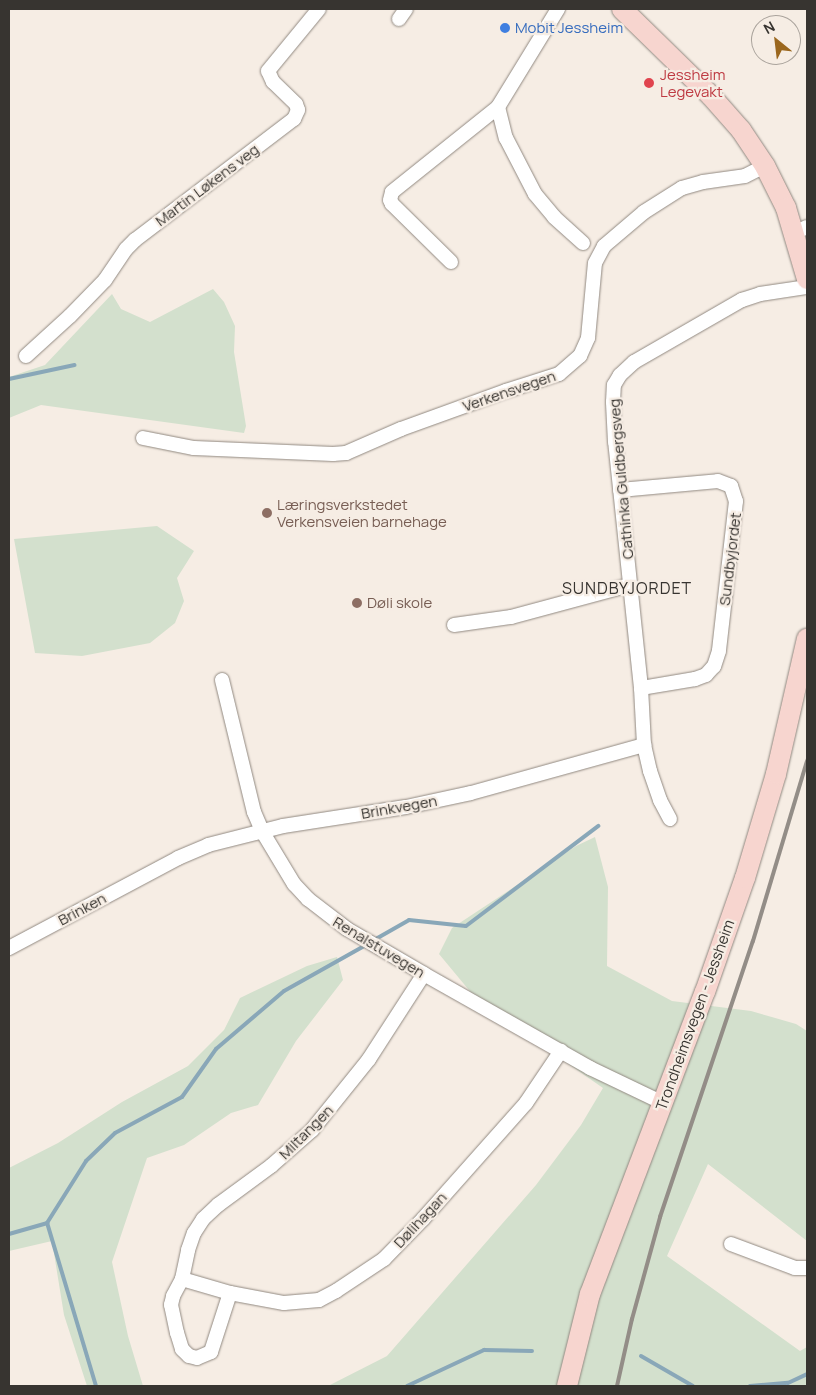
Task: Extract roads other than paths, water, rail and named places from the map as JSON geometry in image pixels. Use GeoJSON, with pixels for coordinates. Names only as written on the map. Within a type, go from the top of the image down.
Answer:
{"type":"FeatureCollection","features":[{"type":"Feature","properties":{"kind":"main road"},"geometry":{"type":"LineString","coordinates":[[622,9],[724,109],[765,166],[786,208],[800,230],[807,279]]}},
{"type":"Feature","properties":{"kind":"main road","name":"Trondheimsvegen - Jessheim"},"geometry":{"type":"LineString","coordinates":[[567,1386],[590,1294],[663,1103],[745,878],[776,774],[807,639]]}},
{"type":"Feature","properties":{"kind":"street","name":"Martin Løkens veg"},"geometry":{"type":"LineString","coordinates":[[26,356],[70,316],[104,280],[126,249],[135,240],[294,119],[298,110],[296,104],[273,82],[268,70],[320,9]]}},
{"type":"Feature","properties":{"kind":"street"},"geometry":{"type":"LineString","coordinates":[[451,262],[396,207],[390,196],[395,189],[498,107],[558,9]]}},
{"type":"Feature","properties":{"kind":"street"},"geometry":{"type":"LineString","coordinates":[[498,107],[506,138],[535,194],[554,217],[583,244]]}},
{"type":"Feature","properties":{"kind":"street","name":"Verkensvegen"},"geometry":{"type":"LineString","coordinates":[[143,438],[194,448],[346,453],[401,429],[559,374],[580,356],[588,338],[595,263],[604,246],[644,212],[682,188],[703,182],[745,176],[765,166]]}},
{"type":"Feature","properties":{"kind":"street","name":"Cathinka Guldbergsveg"},"geometry":{"type":"LineString","coordinates":[[670,819],[660,800],[650,772],[644,745],[641,688],[620,490],[613,402],[614,385],[620,375],[634,362],[742,300],[760,294],[807,286]]}},
{"type":"Feature","properties":{"kind":"street","name":"Sundbyjordet"},"geometry":{"type":"LineString","coordinates":[[620,490],[718,481],[731,486],[736,501],[719,651],[714,666],[706,675],[695,679],[641,688]]}},
{"type":"Feature","properties":{"kind":"street"},"geometry":{"type":"LineString","coordinates":[[454,625],[511,617],[630,585]]}},
{"type":"Feature","properties":{"kind":"street","name":"Renalstuvegen"},"geometry":{"type":"LineString","coordinates":[[222,680],[254,812],[262,831],[294,884],[308,900],[347,929],[424,974],[644,1096],[663,1103]]}},
{"type":"Feature","properties":{"kind":"street","name":"Brinkvegen"},"geometry":{"type":"LineString","coordinates":[[156,870],[208,845],[262,831],[471,793],[644,745]]}},
{"type":"Feature","properties":{"kind":"street","name":"Brinken"},"geometry":{"type":"LineString","coordinates":[[9,948],[156,870]]}},
{"type":"Feature","properties":{"kind":"street","name":"Miltangen"},"geometry":{"type":"LineString","coordinates":[[182,1279],[194,1232],[203,1219],[218,1205],[283,1156],[312,1130],[369,1059],[424,974]]}},
{"type":"Feature","properties":{"kind":"street","name":"Dølihagan"},"geometry":{"type":"LineString","coordinates":[[182,1279],[230,1293],[265,1300],[301,1303],[319,1300],[364,1274],[406,1236],[526,1103],[561,1051]]}},
{"type":"Feature","properties":{"kind":"street"},"geometry":{"type":"LineString","coordinates":[[731,1244],[794,1268],[807,1268]]}},
{"type":"Feature","properties":{"kind":"street"},"geometry":{"type":"LineString","coordinates":[[182,1279],[173,1296],[171,1305],[182,1348],[188,1356],[196,1358],[211,1352],[230,1293]]}},
{"type":"Feature","properties":{"kind":"waterway"},"geometry":{"type":"LineString","coordinates":[[9,379],[75,365]]}},
{"type":"Feature","properties":{"kind":"waterway"},"geometry":{"type":"LineString","coordinates":[[374,940],[409,920],[466,926],[598,826]]}},
{"type":"Feature","properties":{"kind":"waterway"},"geometry":{"type":"LineString","coordinates":[[96,1386],[47,1223],[86,1161],[115,1133],[182,1097],[216,1049],[284,991],[366,945]]}},
{"type":"Feature","properties":{"kind":"waterway"},"geometry":{"type":"LineString","coordinates":[[9,1234],[47,1223]]}},
{"type":"Feature","properties":{"kind":"waterway"},"geometry":{"type":"LineString","coordinates":[[407,1386],[484,1350],[532,1351]]}},
{"type":"Feature","properties":{"kind":"waterway"},"geometry":{"type":"LineString","coordinates":[[641,1356],[693,1386]]}},
{"type":"Feature","properties":{"kind":"waterway"},"geometry":{"type":"LineString","coordinates":[[750,1386],[788,1383],[807,1374]]}},
{"type":"Feature","properties":{"kind":"railway"},"geometry":{"type":"LineString","coordinates":[[617,1386],[632,1319],[660,1217],[753,941],[807,761]]}},
{"type":"Feature","properties":{"kind":"place","name":"Mobit Jessheim"},"geometry":{"type":"Point","coordinates":[505,28]}},
{"type":"Feature","properties":{"kind":"place","name":"Jessheim Legevakt"},"geometry":{"type":"Point","coordinates":[649,83]}},
{"type":"Feature","properties":{"kind":"place","name":"Læringsverkstedet Verkensveien barnehage"},"geometry":{"type":"Point","coordinates":[267,513]}},
{"type":"Feature","properties":{"kind":"place","name":"Døli skole"},"geometry":{"type":"Point","coordinates":[357,603]}},
{"type":"Feature","properties":{"kind":"district","name":"SUNDBYJORDET"},"geometry":{"type":"Point","coordinates":[627,588]}}]}
